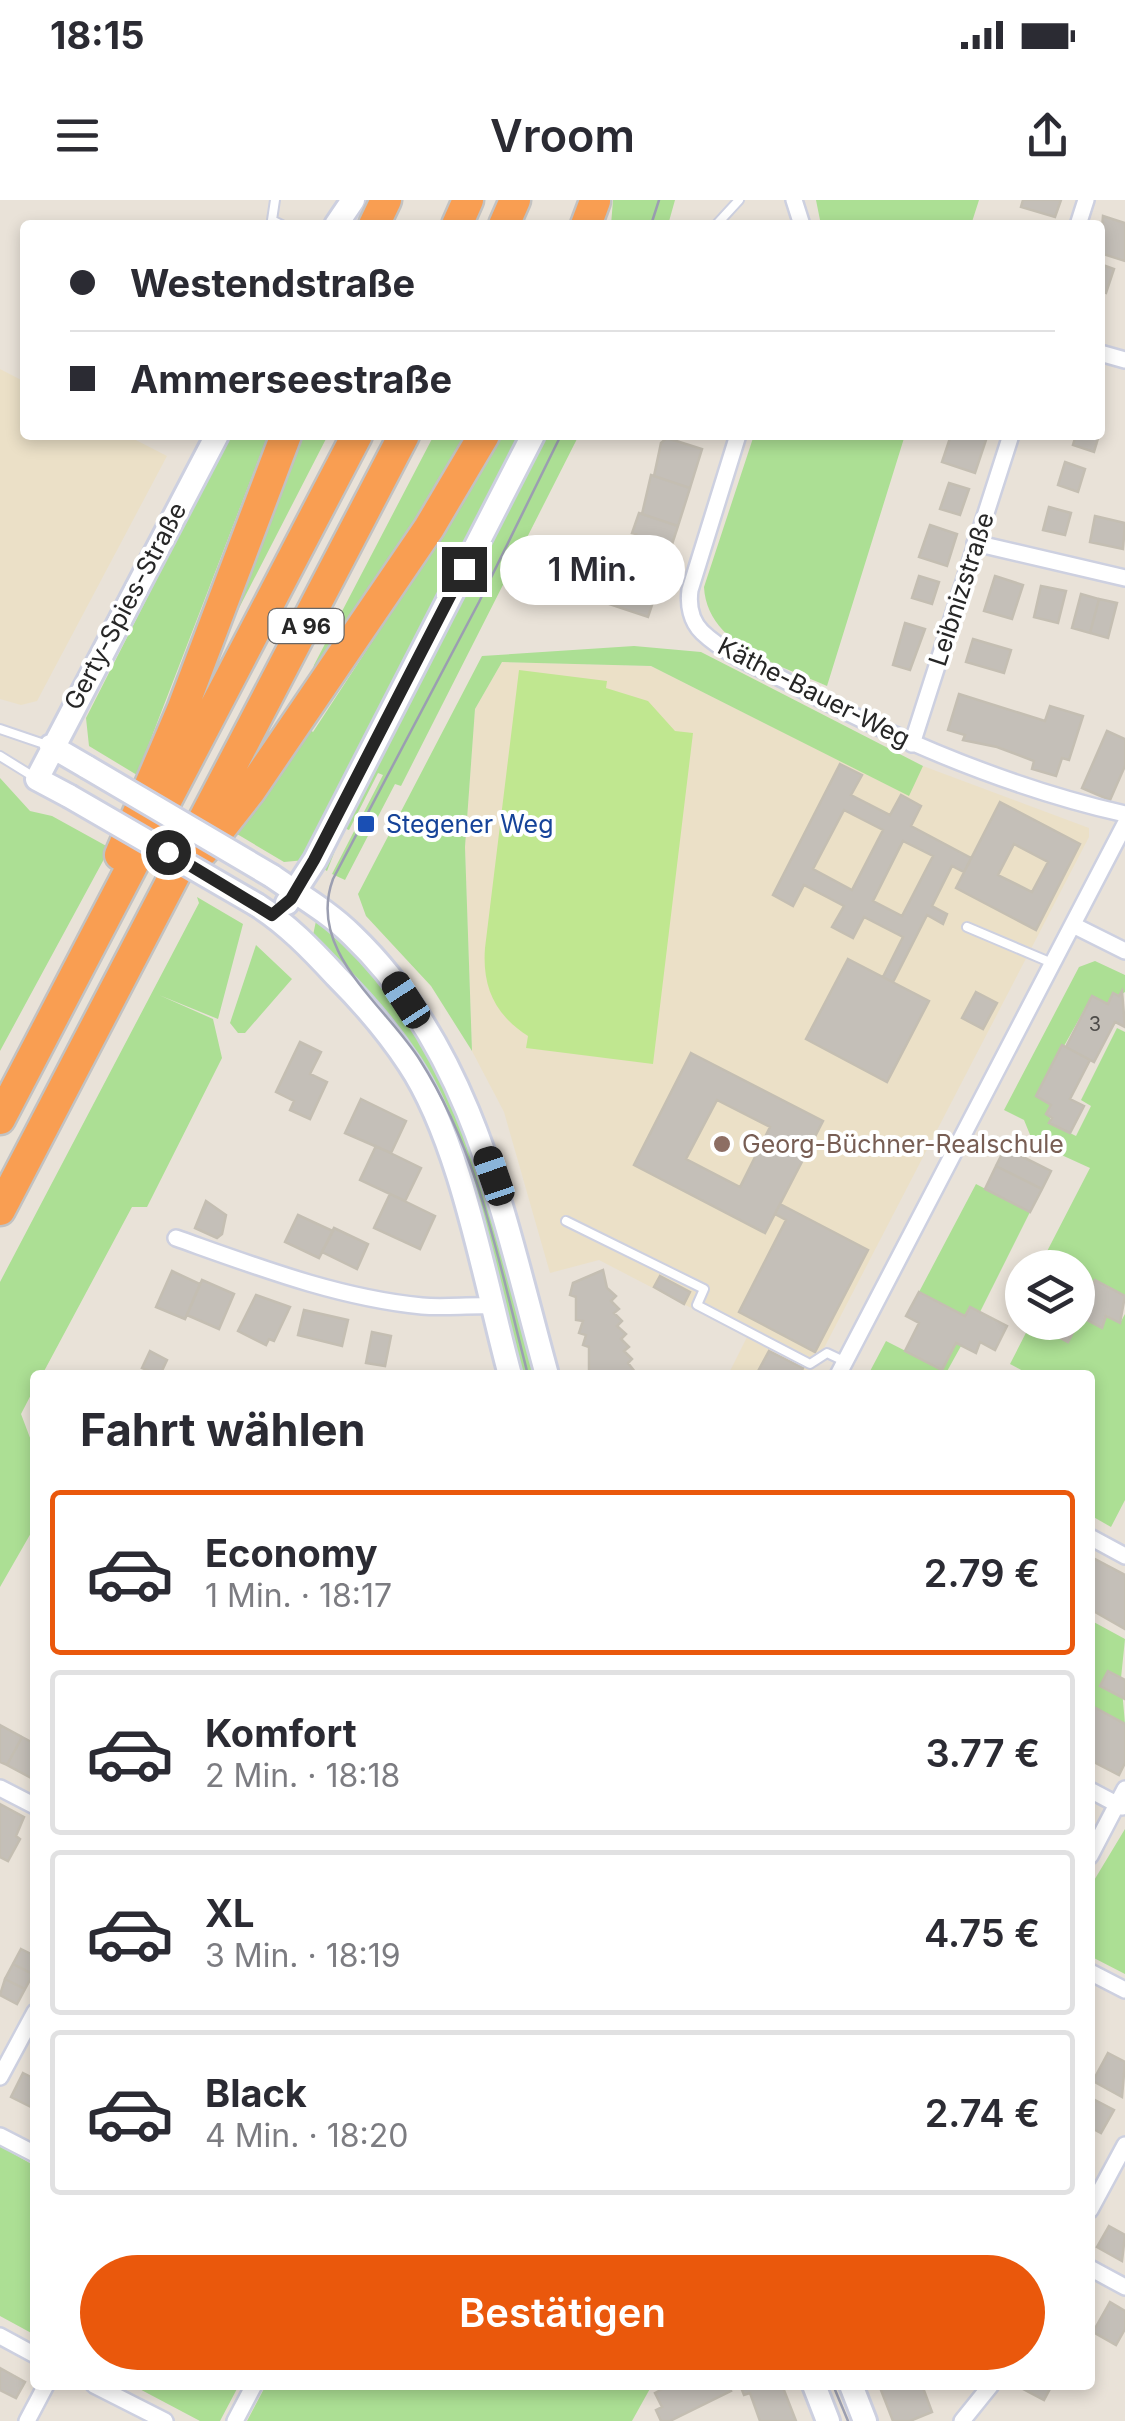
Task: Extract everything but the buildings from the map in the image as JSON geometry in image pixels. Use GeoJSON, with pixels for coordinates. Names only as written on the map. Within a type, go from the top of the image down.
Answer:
{"type":"FeatureCollection","features":[{"type":"Feature","properties":{"kind":"highway"},"geometry":{"type":"LineString","coordinates":[[46,1029],[182,710],[284,440]]}},
{"type":"Feature","properties":{"kind":"highway","name":"A 96"},"geometry":{"type":"LineString","coordinates":[[0,1119],[354,440]]}},
{"type":"Feature","properties":{"kind":"highway","name":"A 96"},"geometry":{"type":"LineString","coordinates":[[0,1210],[401,440]]}},
{"type":"Feature","properties":{"kind":"highway"},"geometry":{"type":"LineString","coordinates":[[159,907],[250,792],[429,528],[481,440]]}},
{"type":"Feature","properties":{"kind":"main road","name":"Gerty-Spies-Straße"},"geometry":{"type":"LineString","coordinates":[[37,779],[214,440]]}},
{"type":"Feature","properties":{"kind":"main road"},"geometry":{"type":"LineString","coordinates":[[264,910],[295,892],[530,440]]}},
{"type":"Feature","properties":{"kind":"main road"},"geometry":{"type":"LineString","coordinates":[[51,746],[272,876],[350,932],[388,972],[444,1058],[475,1121],[494,1176],[546,1370]]}},
{"type":"Feature","properties":{"kind":"main road"},"geometry":{"type":"LineString","coordinates":[[37,779],[264,910],[368,1009],[411,1066],[439,1128],[509,1370]]}},
{"type":"Feature","properties":{"kind":"main road"},"geometry":{"type":"LineString","coordinates":[[816,2390],[828,2421]]}},
{"type":"Feature","properties":{"kind":"main road"},"geometry":{"type":"LineString","coordinates":[[853,2390],[865,2421]]}},
{"type":"Feature","properties":{"kind":"street","name":"Käthe-Bauer-Weg"},"geometry":{"type":"LineString","coordinates":[[736,440],[690,590],[696,625],[726,650],[912,744],[1038,790],[1125,814]]}},
{"type":"Feature","properties":{"kind":"street","name":"Leibnizstraße"},"geometry":{"type":"LineString","coordinates":[[912,744],[1009,440]]}},
{"type":"Feature","properties":{"kind":"street"},"geometry":{"type":"LineString","coordinates":[[975,544],[1125,578]]}},
{"type":"Feature","properties":{"kind":"street"},"geometry":{"type":"LineString","coordinates":[[842,1368],[1125,824]]}},
{"type":"Feature","properties":{"kind":"street"},"geometry":{"type":"LineString","coordinates":[[1073,925],[1125,950]]}},
{"type":"Feature","properties":{"kind":"street"},"geometry":{"type":"LineString","coordinates":[[176,1238],[265,1270],[382,1300],[424,1306],[492,1306]]}},
{"type":"Feature","properties":{"kind":"street"},"geometry":{"type":"LineString","coordinates":[[1095,1540],[1125,1556]]}},
{"type":"Feature","properties":{"kind":"street"},"geometry":{"type":"LineString","coordinates":[[0,1788],[30,1803]]}},
{"type":"Feature","properties":{"kind":"street"},"geometry":{"type":"LineString","coordinates":[[1095,1792],[1122,1801],[1095,1847]]}},
{"type":"Feature","properties":{"kind":"street"},"geometry":{"type":"LineString","coordinates":[[1095,1975],[1125,1990]]}},
{"type":"Feature","properties":{"kind":"street"},"geometry":{"type":"LineString","coordinates":[[0,2078],[30,2021]]}},
{"type":"Feature","properties":{"kind":"street"},"geometry":{"type":"LineString","coordinates":[[0,2136],[30,2151]]}},
{"type":"Feature","properties":{"kind":"street"},"geometry":{"type":"LineString","coordinates":[[1095,2201],[1125,2145]]}},
{"type":"Feature","properties":{"kind":"street"},"geometry":{"type":"LineString","coordinates":[[1095,2271],[1125,2286]]}},
{"type":"Feature","properties":{"kind":"street"},"geometry":{"type":"LineString","coordinates":[[0,2336],[30,2351]]}},
{"type":"Feature","properties":{"kind":"street"},"geometry":{"type":"LineString","coordinates":[[26,2421],[43,2390]]}},
{"type":"Feature","properties":{"kind":"street"},"geometry":{"type":"LineString","coordinates":[[104,2390],[165,2421]]}},
{"type":"Feature","properties":{"kind":"street"},"geometry":{"type":"LineString","coordinates":[[234,2421],[251,2390]]}},
{"type":"Feature","properties":{"kind":"street"},"geometry":{"type":"LineString","coordinates":[[962,2421],[987,2390]]}},
{"type":"Feature","properties":{"kind":"lane"},"geometry":{"type":"LineString","coordinates":[[721,220],[739,200]]}},
{"type":"Feature","properties":{"kind":"lane"},"geometry":{"type":"LineString","coordinates":[[0,729],[51,746]]}},
{"type":"Feature","properties":{"kind":"lane"},"geometry":{"type":"LineString","coordinates":[[0,756],[37,779]]}},
{"type":"Feature","properties":{"kind":"lane"},"geometry":{"type":"LineString","coordinates":[[967,927],[1052,963]]}},
{"type":"Feature","properties":{"kind":"lane"},"geometry":{"type":"LineString","coordinates":[[566,1221],[704,1288],[697,1304],[810,1364],[827,1354],[842,1368]]}},
{"type":"Feature","properties":{"kind":"shaded area"},"geometry":{"type":"Polygon","coordinates":[[[0,369],[20,379],[20,440],[136,440],[167,456],[37,701],[21,705],[0,699],[0,369]]]}},
{"type":"Feature","properties":{"kind":"shaded area"},"geometry":{"type":"Polygon","coordinates":[[[502,662],[651,666],[908,795],[923,766],[1089,828],[1089,837],[813,1370],[730,1370],[747,1337],[599,1260],[550,1273],[504,1112],[472,1051],[465,847],[475,709],[502,662]]]}},
{"type":"Feature","properties":{"kind":"green space"},"geometry":{"type":"Polygon","coordinates":[[[613,200],[675,200],[669,220],[611,220],[613,200]]]}},
{"type":"Feature","properties":{"kind":"green space"},"geometry":{"type":"Polygon","coordinates":[[[816,200],[979,200],[973,220],[820,220],[816,200]]]}},
{"type":"Feature","properties":{"kind":"green space"},"geometry":{"type":"Polygon","coordinates":[[[227,440],[266,440],[137,775],[89,746],[86,718],[227,440]]]}},
{"type":"Feature","properties":{"kind":"green space"},"geometry":{"type":"Polygon","coordinates":[[[295,440],[325,440],[220,645],[295,440]]]}},
{"type":"Feature","properties":{"kind":"green space"},"geometry":{"type":"Polygon","coordinates":[[[431,440],[470,440],[312,674],[431,440]]]}},
{"type":"Feature","properties":{"kind":"green space"},"geometry":{"type":"Polygon","coordinates":[[[497,440],[520,440],[305,860],[284,862],[237,834],[307,727],[313,732],[461,506],[497,440]]]}},
{"type":"Feature","properties":{"kind":"green space"},"geometry":{"type":"Polygon","coordinates":[[[541,440],[576,440],[401,786],[395,784],[345,880],[332,874],[383,775],[378,773],[349,830],[344,828],[327,871],[322,868],[541,440]]]}},
{"type":"Feature","properties":{"kind":"green space"},"geometry":{"type":"Polygon","coordinates":[[[752,440],[903,440],[827,686],[769,661],[732,639],[708,607],[704,587],[752,440]]]}},
{"type":"Feature","properties":{"kind":"green space"},"geometry":{"type":"Polygon","coordinates":[[[634,646],[701,652],[923,766],[909,796],[651,666],[502,662],[475,709],[465,847],[472,1051],[431,986],[366,916],[358,894],[482,656],[634,646]]]}},
{"type":"Feature","properties":{"kind":"green space"},"geometry":{"type":"Polygon","coordinates":[[[519,670],[607,681],[606,688],[648,701],[675,731],[693,733],[653,1064],[526,1048],[528,1036],[507,1019],[493,999],[486,975],[485,948],[519,670]]]}},
{"type":"Feature","properties":{"kind":"green space"},"geometry":{"type":"Polygon","coordinates":[[[0,778],[30,811],[52,816],[110,848],[0,1051],[0,778]]]}},
{"type":"Feature","properties":{"kind":"green space"},"geometry":{"type":"Polygon","coordinates":[[[197,897],[243,924],[218,1019],[159,995],[213,1019],[222,1058],[147,1207],[132,1207],[45,1370],[30,1370],[30,1397],[21,1414],[30,1438],[30,1535],[0,1587],[0,1282],[199,903],[197,897]]]}},
{"type":"Feature","properties":{"kind":"green space"},"geometry":{"type":"Polygon","coordinates":[[[316,921],[368,971],[409,1021],[442,1074],[468,1128],[488,1184],[540,1370],[521,1370],[468,1171],[312,940],[316,921]]]}},
{"type":"Feature","properties":{"kind":"green space"},"geometry":{"type":"Polygon","coordinates":[[[256,945],[292,979],[245,1033],[238,1033],[230,1023],[256,945]]]}},
{"type":"Feature","properties":{"kind":"green space"},"geometry":{"type":"Polygon","coordinates":[[[1095,961],[1125,975],[1125,992],[1113,994],[1108,1004],[1092,996],[1036,1096],[1051,1105],[1050,1123],[1076,1136],[1091,1106],[1081,1100],[1117,1028],[1125,1032],[1125,1296],[1095,1283],[1095,1250],[1048,1250],[1090,1168],[1033,1142],[1024,1120],[1004,1110],[1079,967],[1095,961]]]}},
{"type":"Feature","properties":{"kind":"green space"},"geometry":{"type":"Polygon","coordinates":[[[976,1184],[1030,1212],[1011,1250],[1005,1250],[1005,1262],[980,1312],[970,1307],[965,1316],[919,1292],[976,1184]]]}},
{"type":"Feature","properties":{"kind":"green space"},"geometry":{"type":"Polygon","coordinates":[[[1125,1314],[1125,1500],[1111,1527],[1095,1518],[1095,1370],[1021,1370],[1010,1364],[1022,1340],[1095,1340],[1095,1324],[1102,1327],[1106,1316],[1120,1323],[1125,1314]]]}},
{"type":"Feature","properties":{"kind":"green space"},"geometry":{"type":"Polygon","coordinates":[[[886,1341],[941,1369],[956,1343],[961,1346],[948,1370],[871,1370],[886,1341]]]}},
{"type":"Feature","properties":{"kind":"green space"},"geometry":{"type":"Polygon","coordinates":[[[1095,1623],[1125,1639],[1121,1678],[1125,1724],[1095,1708],[1095,1623]]]}},
{"type":"Feature","properties":{"kind":"green space"},"geometry":{"type":"Polygon","coordinates":[[[1125,1829],[1125,1974],[1095,1959],[1095,1879],[1125,1829]]]}},
{"type":"Feature","properties":{"kind":"green space"},"geometry":{"type":"Polygon","coordinates":[[[0,2146],[30,2163],[30,2332],[0,2316],[0,2146]]]}},
{"type":"Feature","properties":{"kind":"green space"},"geometry":{"type":"Polygon","coordinates":[[[141,2390],[236,2390],[220,2421],[200,2421],[141,2390]]]}},
{"type":"Feature","properties":{"kind":"green space"},"geometry":{"type":"Polygon","coordinates":[[[263,2390],[649,2390],[632,2421],[247,2421],[263,2390]]]}},
{"type":"Feature","properties":{"kind":"tram line"},"geometry":{"type":"LineString","coordinates":[[653,220],[659,200]]}},
{"type":"Feature","properties":{"kind":"tram line"},"geometry":{"type":"LineString","coordinates":[[527,1370],[486,1213],[458,1134],[420,1060],[339,954],[330,930],[328,905],[333,879],[479,602],[559,440]]}},
{"type":"Feature","properties":{"kind":"tram line"},"geometry":{"type":"LineString","coordinates":[[835,2390],[848,2421]]}},
{"type":"Feature","properties":{"kind":"place","name":"Stegener Weg"},"geometry":{"type":"Point","coordinates":[366,824]}},
{"type":"Feature","properties":{"kind":"place","name":"Georg-Büchner-Realschule"},"geometry":{"type":"Point","coordinates":[722,1144]}},
{"type":"Feature","properties":{"kind":"route"},"geometry":{"type":"LineString","coordinates":[[168,852],[272,915],[291,899],[464,569]]}}]}
